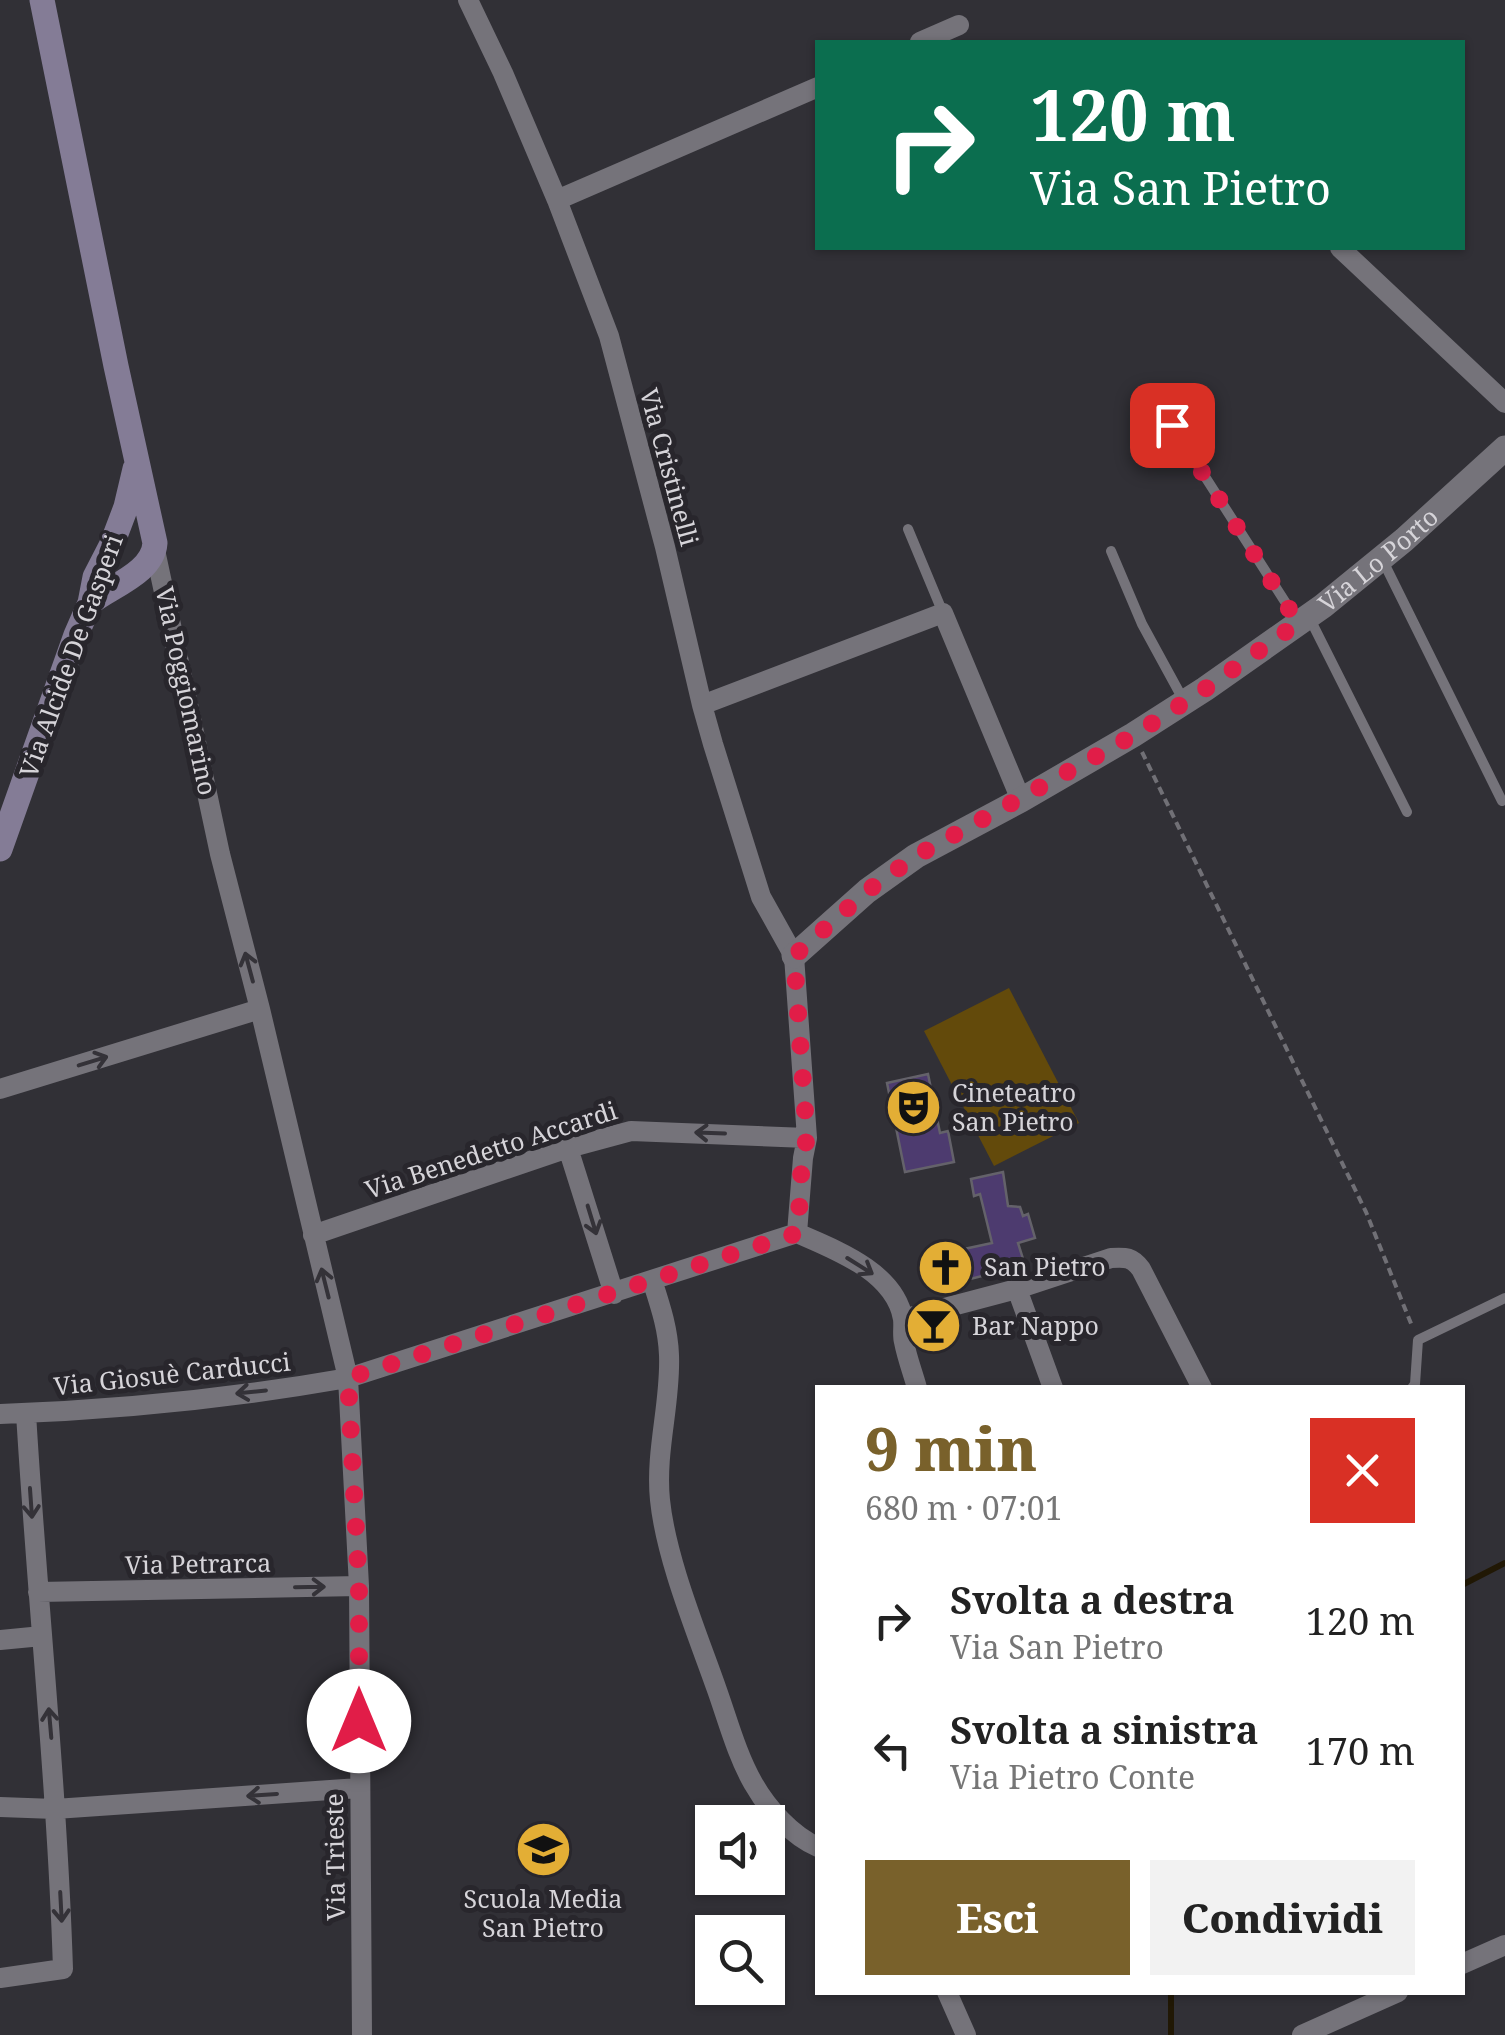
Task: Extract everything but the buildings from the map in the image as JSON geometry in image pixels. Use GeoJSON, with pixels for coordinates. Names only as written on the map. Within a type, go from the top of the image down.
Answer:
{"type":"FeatureCollection","features":[{"type":"Feature","properties":{"kind":"main road","name":"Via Poggiomarino"},"geometry":{"type":"LineString","coordinates":[[42,0],[155,543]]}},
{"type":"Feature","properties":{"kind":"main road","name":"Via Alcide De Gasperi"},"geometry":{"type":"LineString","coordinates":[[0,849],[11,789],[90,602],[95,576],[130,493],[136,460]]}},
{"type":"Feature","properties":{"kind":"main road"},"geometry":{"type":"LineString","coordinates":[[90,602],[138,571],[150,562],[155,543],[144,522],[138,521],[125,524],[115,536],[113,563],[116,568],[138,571]]}},
{"type":"Feature","properties":{"kind":"street","name":"Via Cristinelli"},"geometry":{"type":"LineString","coordinates":[[468,0],[557,200],[609,336],[666,546],[702,705],[761,897],[794,956]]}},
{"type":"Feature","properties":{"kind":"street"},"geometry":{"type":"LineString","coordinates":[[925,40],[959,25]]}},
{"type":"Feature","properties":{"kind":"street"},"geometry":{"type":"LineString","coordinates":[[557,200],[815,88]]}},
{"type":"Feature","properties":{"kind":"street"},"geometry":{"type":"LineString","coordinates":[[1342,250],[1505,402]]}},
{"type":"Feature","properties":{"kind":"street","name":"Via Lo Porto"},"geometry":{"type":"LineString","coordinates":[[794,956],[867,891],[916,856],[1134,735],[1304,620],[1382,558],[1505,448]]}},
{"type":"Feature","properties":{"kind":"street","name":"Via Poggiomarino"},"geometry":{"type":"LineString","coordinates":[[155,543],[220,854],[348,1378]]}},
{"type":"Feature","properties":{"kind":"street"},"geometry":{"type":"LineString","coordinates":[[702,705],[943,613],[1020,800]]}},
{"type":"Feature","properties":{"kind":"street"},"geometry":{"type":"LineString","coordinates":[[794,956],[807,1138],[802,1158],[798,1233],[873,1272],[896,1298],[917,1385]]}},
{"type":"Feature","properties":{"kind":"street"},"geometry":{"type":"LineString","coordinates":[[0,1089],[260,1009]]}},
{"type":"Feature","properties":{"kind":"street","name":"Via Benedetto Accardi"},"geometry":{"type":"LineString","coordinates":[[313,1234],[631,1130],[807,1138]]}},
{"type":"Feature","properties":{"kind":"street"},"geometry":{"type":"LineString","coordinates":[[568,1148],[614,1294]]}},
{"type":"Feature","properties":{"kind":"street","name":"Via Giosuè Carducci"},"geometry":{"type":"LineString","coordinates":[[0,1414],[96,1410],[286,1389],[348,1378],[798,1233]]}},
{"type":"Feature","properties":{"kind":"street"},"geometry":{"type":"LineString","coordinates":[[903,1319],[1017,1289],[1112,1258],[1128,1257],[1142,1269],[1200,1385]]}},
{"type":"Feature","properties":{"kind":"street"},"geometry":{"type":"LineString","coordinates":[[652,1280],[667,1327],[670,1360],[659,1459],[660,1501],[670,1548],[703,1652],[754,1785],[788,1826],[815,1846]]}},
{"type":"Feature","properties":{"kind":"street"},"geometry":{"type":"LineString","coordinates":[[1017,1289],[1052,1385]]}},
{"type":"Feature","properties":{"kind":"street","name":"Via Trieste"},"geometry":{"type":"LineString","coordinates":[[348,1378],[359,1586],[362,2035]]}},
{"type":"Feature","properties":{"kind":"street"},"geometry":{"type":"LineString","coordinates":[[0,1978],[64,1969],[26,1413]]}},
{"type":"Feature","properties":{"kind":"street","name":"Via Petrarca"},"geometry":{"type":"LineString","coordinates":[[38,1592],[359,1586]]}},
{"type":"Feature","properties":{"kind":"street"},"geometry":{"type":"LineString","coordinates":[[0,1640],[42,1636]]}},
{"type":"Feature","properties":{"kind":"street"},"geometry":{"type":"LineString","coordinates":[[0,1807],[55,1810],[359,1788]]}},
{"type":"Feature","properties":{"kind":"street"},"geometry":{"type":"LineString","coordinates":[[1465,1963],[1505,1946]]}},
{"type":"Feature","properties":{"kind":"street"},"geometry":{"type":"LineString","coordinates":[[948,1995],[966,2035]]}},
{"type":"Feature","properties":{"kind":"street"},"geometry":{"type":"LineString","coordinates":[[1302,2035],[1391,1995]]}},
{"type":"Feature","properties":{"kind":"lane"},"geometry":{"type":"LineString","coordinates":[[1172,425],[1304,620],[1407,812]]}},
{"type":"Feature","properties":{"kind":"lane"},"geometry":{"type":"LineString","coordinates":[[908,529],[943,613]]}},
{"type":"Feature","properties":{"kind":"lane"},"geometry":{"type":"LineString","coordinates":[[1111,552],[1142,624],[1185,702]]}},
{"type":"Feature","properties":{"kind":"lane"},"geometry":{"type":"LineString","coordinates":[[1382,558],[1502,801]]}},
{"type":"Feature","properties":{"kind":"lane"},"geometry":{"type":"LineString","coordinates":[[1414,1385],[1418,1340],[1505,1298]]}},
{"type":"Feature","properties":{"kind":"path"},"geometry":{"type":"LineString","coordinates":[[1134,735],[1366,1212],[1418,1340]]}},
{"type":"Feature","properties":{"kind":"shaded area"},"geometry":{"type":"Polygon","coordinates":[[[1009,988],[1079,1123],[994,1166],[924,1031],[1009,988]]]}},
{"type":"Feature","properties":{"kind":"waterway"},"geometry":{"type":"LineString","coordinates":[[1465,1583],[1505,1563]]}},
{"type":"Feature","properties":{"kind":"waterway"},"geometry":{"type":"LineString","coordinates":[[1171,1995],[1171,2035]]}},
{"type":"Feature","properties":{"kind":"place","name":"Cineteatro San Pietro"},"geometry":{"type":"Point","coordinates":[913,1107]}},
{"type":"Feature","properties":{"kind":"place","name":"San Pietro"},"geometry":{"type":"Point","coordinates":[945,1267]}},
{"type":"Feature","properties":{"kind":"place","name":"Bar Nappo"},"geometry":{"type":"Point","coordinates":[933,1326]}},
{"type":"Feature","properties":{"kind":"place","name":"Scuola Media San Pietro"},"geometry":{"type":"Point","coordinates":[543,1850]}},
{"type":"Feature","properties":{"kind":"route"},"geometry":{"type":"LineString","coordinates":[[359,1721],[359,1586],[348,1378],[798,1233],[802,1158],[807,1138],[794,956],[867,891],[916,856],[1134,735],[1298,623],[1172,425]]}}]}
